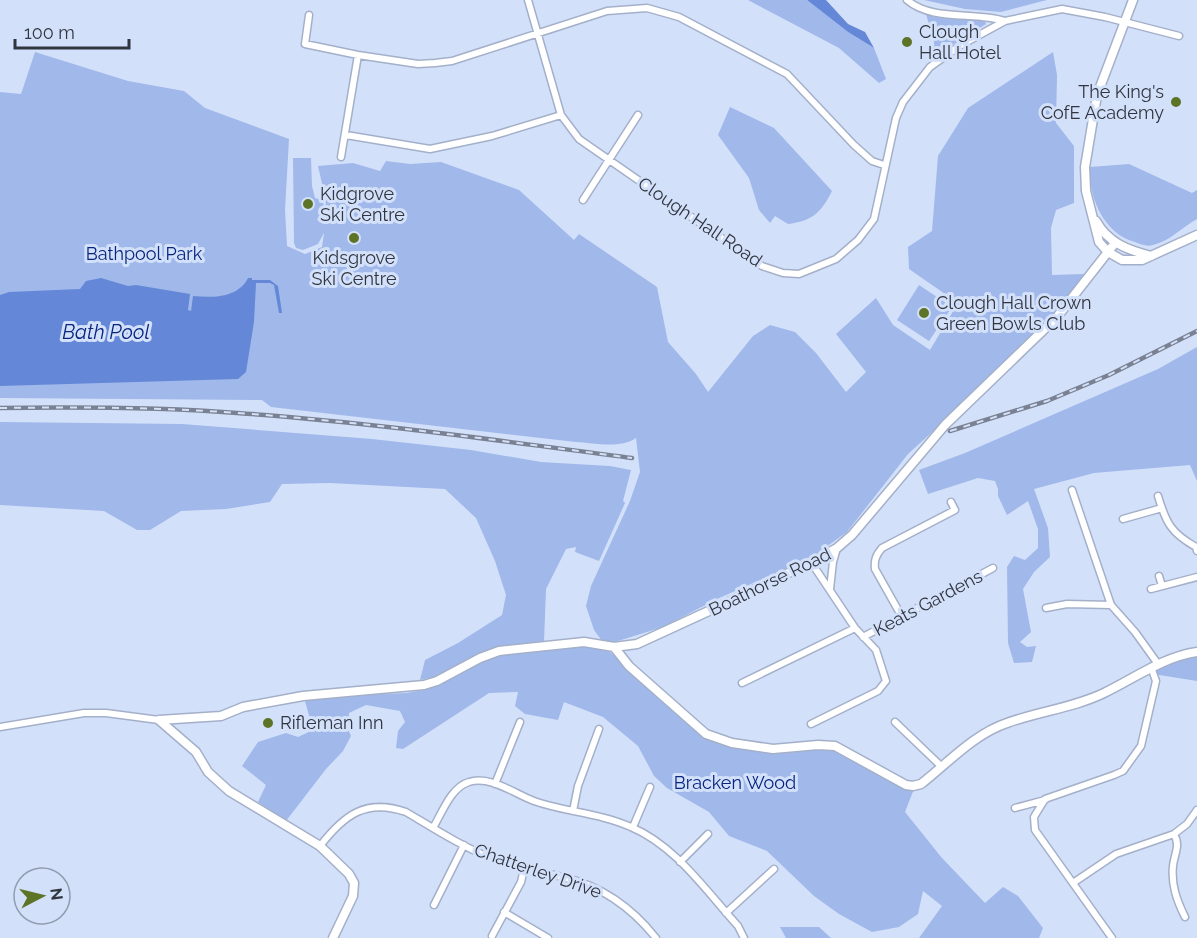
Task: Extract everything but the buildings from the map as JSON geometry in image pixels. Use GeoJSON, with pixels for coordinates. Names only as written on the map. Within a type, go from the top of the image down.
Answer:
{"type":"FeatureCollection","features":[{"type":"Feature","properties":{"kind":"street","name":"Clough Hall Road"},"geometry":{"type":"LineString","coordinates":[[528,0],[561,115],[579,139],[762,266],[776,272],[790,274],[799,274],[836,259],[858,240],[873,219],[879,201],[884,165],[896,118],[903,102],[930,67],[961,45],[1005,21],[1062,9],[1124,21],[1179,36]]}},
{"type":"Feature","properties":{"kind":"street"},"geometry":{"type":"LineString","coordinates":[[907,0],[916,8],[958,16],[994,17],[1005,21]]}},
{"type":"Feature","properties":{"kind":"street"},"geometry":{"type":"LineString","coordinates":[[1133,0],[1097,94],[1085,167],[1086,191],[1099,242],[1108,252],[1122,260],[1142,260],[1197,235]]}},
{"type":"Feature","properties":{"kind":"street"},"geometry":{"type":"LineString","coordinates":[[309,15],[305,44],[418,64],[452,61],[607,11],[647,9],[678,17],[787,74],[872,161],[884,165]]}},
{"type":"Feature","properties":{"kind":"street"},"geometry":{"type":"LineString","coordinates":[[341,157],[358,55]]}},
{"type":"Feature","properties":{"kind":"street"},"geometry":{"type":"LineString","coordinates":[[346,135],[430,149],[492,136],[561,115]]}},
{"type":"Feature","properties":{"kind":"street"},"geometry":{"type":"LineString","coordinates":[[583,200],[638,115]]}},
{"type":"Feature","properties":{"kind":"street"},"geometry":{"type":"LineString","coordinates":[[1093,216],[1102,231],[1115,243],[1151,256]]}},
{"type":"Feature","properties":{"kind":"street","name":"Boathorse Road"},"geometry":{"type":"LineString","coordinates":[[159,720],[221,716],[243,707],[303,696],[411,687],[436,681],[480,657],[499,651],[584,642],[614,647],[637,644],[811,562],[837,548],[852,535],[945,426],[1057,317],[1115,243]]}},
{"type":"Feature","properties":{"kind":"street"},"geometry":{"type":"LineString","coordinates":[[1015,808],[1123,771],[1131,763],[1141,746],[1156,681],[1154,666],[1135,632],[1111,605],[1072,490]]}},
{"type":"Feature","properties":{"kind":"street"},"geometry":{"type":"LineString","coordinates":[[1158,496],[1166,522],[1174,532],[1197,546]]}},
{"type":"Feature","properties":{"kind":"street"},"geometry":{"type":"LineString","coordinates":[[902,616],[875,569],[874,562],[877,554],[882,549],[956,510],[951,502]]}},
{"type":"Feature","properties":{"kind":"street"},"geometry":{"type":"LineString","coordinates":[[1123,519],[1131,512],[1162,508]]}},
{"type":"Feature","properties":{"kind":"street"},"geometry":{"type":"LineString","coordinates":[[830,589],[837,548]]}},
{"type":"Feature","properties":{"kind":"street"},"geometry":{"type":"LineString","coordinates":[[810,724],[878,691],[886,681],[886,674],[876,650],[855,628],[811,562]]}},
{"type":"Feature","properties":{"kind":"street","name":"Keats Gardens"},"geometry":{"type":"LineString","coordinates":[[863,637],[993,568]]}},
{"type":"Feature","properties":{"kind":"street"},"geometry":{"type":"LineString","coordinates":[[1159,576],[1162,586]]}},
{"type":"Feature","properties":{"kind":"street"},"geometry":{"type":"LineString","coordinates":[[1151,589],[1197,576]]}},
{"type":"Feature","properties":{"kind":"street"},"geometry":{"type":"LineString","coordinates":[[1050,604],[1111,605]]}},
{"type":"Feature","properties":{"kind":"street"},"geometry":{"type":"LineString","coordinates":[[742,683],[855,628]]}},
{"type":"Feature","properties":{"kind":"street"},"geometry":{"type":"LineString","coordinates":[[614,647],[629,666],[706,734],[732,743],[773,749],[818,745],[835,746],[906,785],[913,786],[921,784],[984,734],[1006,723],[1070,707],[1104,693],[1154,666],[1197,652]]}},
{"type":"Feature","properties":{"kind":"street"},"geometry":{"type":"LineString","coordinates":[[0,727],[84,712],[159,720],[196,752],[208,772],[230,791],[320,846],[349,874],[354,883],[353,896],[333,938]]}},
{"type":"Feature","properties":{"kind":"street"},"geometry":{"type":"LineString","coordinates":[[495,784],[520,722]]}},
{"type":"Feature","properties":{"kind":"street"},"geometry":{"type":"LineString","coordinates":[[895,722],[942,767]]}},
{"type":"Feature","properties":{"kind":"street"},"geometry":{"type":"LineString","coordinates":[[573,811],[578,786],[598,733],[588,734]]}},
{"type":"Feature","properties":{"kind":"street"},"geometry":{"type":"LineString","coordinates":[[433,828],[455,791],[461,785],[476,780],[495,784],[532,800],[633,827],[657,842],[680,862],[738,926],[744,938]]}},
{"type":"Feature","properties":{"kind":"street"},"geometry":{"type":"LineString","coordinates":[[633,827],[651,787]]}},
{"type":"Feature","properties":{"kind":"street"},"geometry":{"type":"LineString","coordinates":[[1045,799],[1034,818],[1035,830],[1112,938]]}},
{"type":"Feature","properties":{"kind":"street","name":"Chatterley Drive"},"geometry":{"type":"LineString","coordinates":[[320,846],[334,827],[350,814],[375,806],[399,810],[491,858],[524,869],[583,882],[602,891],[621,902],[641,919],[656,938]]}},
{"type":"Feature","properties":{"kind":"street"},"geometry":{"type":"LineString","coordinates":[[1073,883],[1116,854],[1174,834],[1187,824],[1197,810]]}},
{"type":"Feature","properties":{"kind":"street"},"geometry":{"type":"LineString","coordinates":[[680,862],[708,834]]}},
{"type":"Feature","properties":{"kind":"street"},"geometry":{"type":"LineString","coordinates":[[1174,834],[1178,846],[1173,866],[1173,886],[1176,900],[1185,917]]}},
{"type":"Feature","properties":{"kind":"street"},"geometry":{"type":"LineString","coordinates":[[434,905],[464,845]]}},
{"type":"Feature","properties":{"kind":"street"},"geometry":{"type":"LineString","coordinates":[[492,936],[521,882],[524,869]]}},
{"type":"Feature","properties":{"kind":"street"},"geometry":{"type":"LineString","coordinates":[[726,913],[774,869]]}},
{"type":"Feature","properties":{"kind":"street"},"geometry":{"type":"LineString","coordinates":[[504,912],[548,938]]}},
{"type":"Feature","properties":{"kind":"green space"},"geometry":{"type":"Polygon","coordinates":[[[748,0],[807,0],[848,32],[874,48],[886,79],[879,83],[839,48],[748,0]]]}},
{"type":"Feature","properties":{"kind":"green space"},"geometry":{"type":"Polygon","coordinates":[[[924,0],[1047,0],[1001,12],[965,9],[924,0]]]}},
{"type":"Feature","properties":{"kind":"green space"},"geometry":{"type":"Polygon","coordinates":[[[928,12],[951,18],[985,21],[986,24],[935,56],[934,42],[926,14],[928,12]]]}},
{"type":"Feature","properties":{"kind":"green space","name":"Bathpool Park"},"geometry":{"type":"Polygon","coordinates":[[[35,52],[128,81],[184,91],[205,108],[289,139],[285,210],[287,246],[305,254],[322,247],[324,233],[318,244],[303,250],[296,248],[294,243],[293,158],[311,158],[315,198],[322,200],[325,208],[326,201],[318,166],[353,163],[380,171],[386,161],[410,164],[441,162],[519,190],[574,240],[579,234],[657,287],[668,342],[696,374],[708,392],[753,336],[770,325],[795,332],[816,353],[846,392],[866,372],[836,334],[876,298],[893,325],[930,350],[958,303],[909,269],[908,247],[932,231],[938,156],[968,108],[1053,52],[1057,75],[1056,123],[1074,146],[1074,203],[1056,210],[1051,228],[1052,275],[1084,274],[1064,305],[984,385],[908,454],[847,532],[812,557],[717,599],[663,627],[605,645],[594,630],[586,606],[591,586],[630,501],[640,472],[636,438],[615,444],[576,442],[271,407],[262,400],[0,398],[0,92],[21,94],[35,52]]]}},
{"type":"Feature","properties":{"kind":"green space"},"geometry":{"type":"Polygon","coordinates":[[[730,107],[774,128],[832,191],[815,215],[803,221],[788,224],[775,216],[770,223],[759,210],[749,178],[718,135],[730,107]]]}},
{"type":"Feature","properties":{"kind":"green space"},"geometry":{"type":"Polygon","coordinates":[[[1129,164],[1192,193],[1197,190],[1197,219],[1165,240],[1151,246],[1124,238],[1115,231],[1100,213],[1095,202],[1090,167],[1129,164]]]}},
{"type":"Feature","properties":{"kind":"green space","name":"Clough Hall Crown Green Bowls Club"},"geometry":{"type":"Polygon","coordinates":[[[919,285],[952,307],[929,341],[897,320],[919,285]]]}},
{"type":"Feature","properties":{"kind":"green space"},"geometry":{"type":"Polygon","coordinates":[[[1197,347],[1197,481],[1190,465],[1094,473],[1034,489],[1048,528],[1050,557],[1034,572],[1023,589],[1031,632],[1020,642],[1027,647],[1036,646],[1032,662],[1014,663],[1008,643],[1007,567],[1014,556],[1025,560],[1038,548],[1038,529],[1028,501],[1007,515],[998,496],[995,481],[978,478],[928,494],[919,470],[965,453],[1158,369],[1197,347]]]}},
{"type":"Feature","properties":{"kind":"green space"},"geometry":{"type":"Polygon","coordinates":[[[0,422],[182,424],[372,439],[471,450],[541,462],[610,466],[631,470],[623,501],[625,503],[599,561],[575,552],[576,547],[566,549],[546,589],[544,642],[488,651],[440,674],[420,680],[425,660],[458,643],[502,615],[506,595],[495,561],[476,518],[445,489],[330,483],[282,484],[270,502],[226,509],[181,511],[150,530],[137,530],[104,511],[0,505],[0,422]]]}},
{"type":"Feature","properties":{"kind":"green space","name":"Bracken Wood"},"geometry":{"type":"Polygon","coordinates":[[[585,646],[610,652],[705,737],[732,743],[835,749],[914,789],[905,812],[942,858],[985,903],[1003,887],[1018,896],[1043,928],[1039,938],[919,938],[942,906],[923,891],[918,914],[899,927],[872,932],[839,914],[814,896],[767,851],[729,836],[709,812],[667,788],[654,776],[638,746],[603,717],[564,702],[558,720],[525,714],[515,706],[518,692],[489,693],[403,749],[396,748],[398,731],[405,722],[400,711],[366,705],[349,713],[348,729],[351,736],[343,751],[326,769],[286,821],[258,802],[266,785],[242,766],[258,742],[286,733],[298,737],[313,730],[305,701],[337,696],[424,690],[490,657],[505,653],[585,646]]]}},
{"type":"Feature","properties":{"kind":"green space"},"geometry":{"type":"Polygon","coordinates":[[[1197,652],[1197,681],[1153,674],[1151,667],[1197,652]]]}},
{"type":"Feature","properties":{"kind":"green space"},"geometry":{"type":"Polygon","coordinates":[[[780,927],[819,927],[831,938],[786,938],[780,927]]]}},
{"type":"Feature","properties":{"kind":"water"},"geometry":{"type":"Polygon","coordinates":[[[807,0],[826,0],[848,24],[865,32],[874,48],[848,32],[807,0]]]}},
{"type":"Feature","properties":{"kind":"water","name":"Bath Pool"},"geometry":{"type":"Polygon","coordinates":[[[101,278],[128,286],[136,285],[190,294],[188,310],[191,311],[193,296],[209,297],[231,293],[244,285],[248,278],[270,280],[278,286],[282,313],[279,313],[274,285],[256,283],[254,322],[246,372],[238,379],[0,386],[0,295],[9,292],[80,289],[86,281],[101,278]]]}},
{"type":"Feature","properties":{"kind":"railway"},"geometry":{"type":"LineString","coordinates":[[950,431],[1047,401],[1109,375],[1197,331]]}},
{"type":"Feature","properties":{"kind":"railway"},"geometry":{"type":"LineString","coordinates":[[0,408],[148,409],[286,417],[435,432],[632,458]]}},
{"type":"Feature","properties":{"kind":"place","name":"Clough Hall Hotel"},"geometry":{"type":"Point","coordinates":[907,42]}},
{"type":"Feature","properties":{"kind":"place","name":"The King's CofE Academy"},"geometry":{"type":"Point","coordinates":[1176,102]}},
{"type":"Feature","properties":{"kind":"place","name":"Kidgrove Ski Centre"},"geometry":{"type":"Point","coordinates":[308,204]}},
{"type":"Feature","properties":{"kind":"place","name":"Kidsgrove Ski Centre"},"geometry":{"type":"Point","coordinates":[354,238]}},
{"type":"Feature","properties":{"kind":"place","name":"Clough Hall Crown Green Bowls Club"},"geometry":{"type":"Point","coordinates":[924,313]}},
{"type":"Feature","properties":{"kind":"place","name":"Rifleman Inn"},"geometry":{"type":"Point","coordinates":[268,723]}}]}
